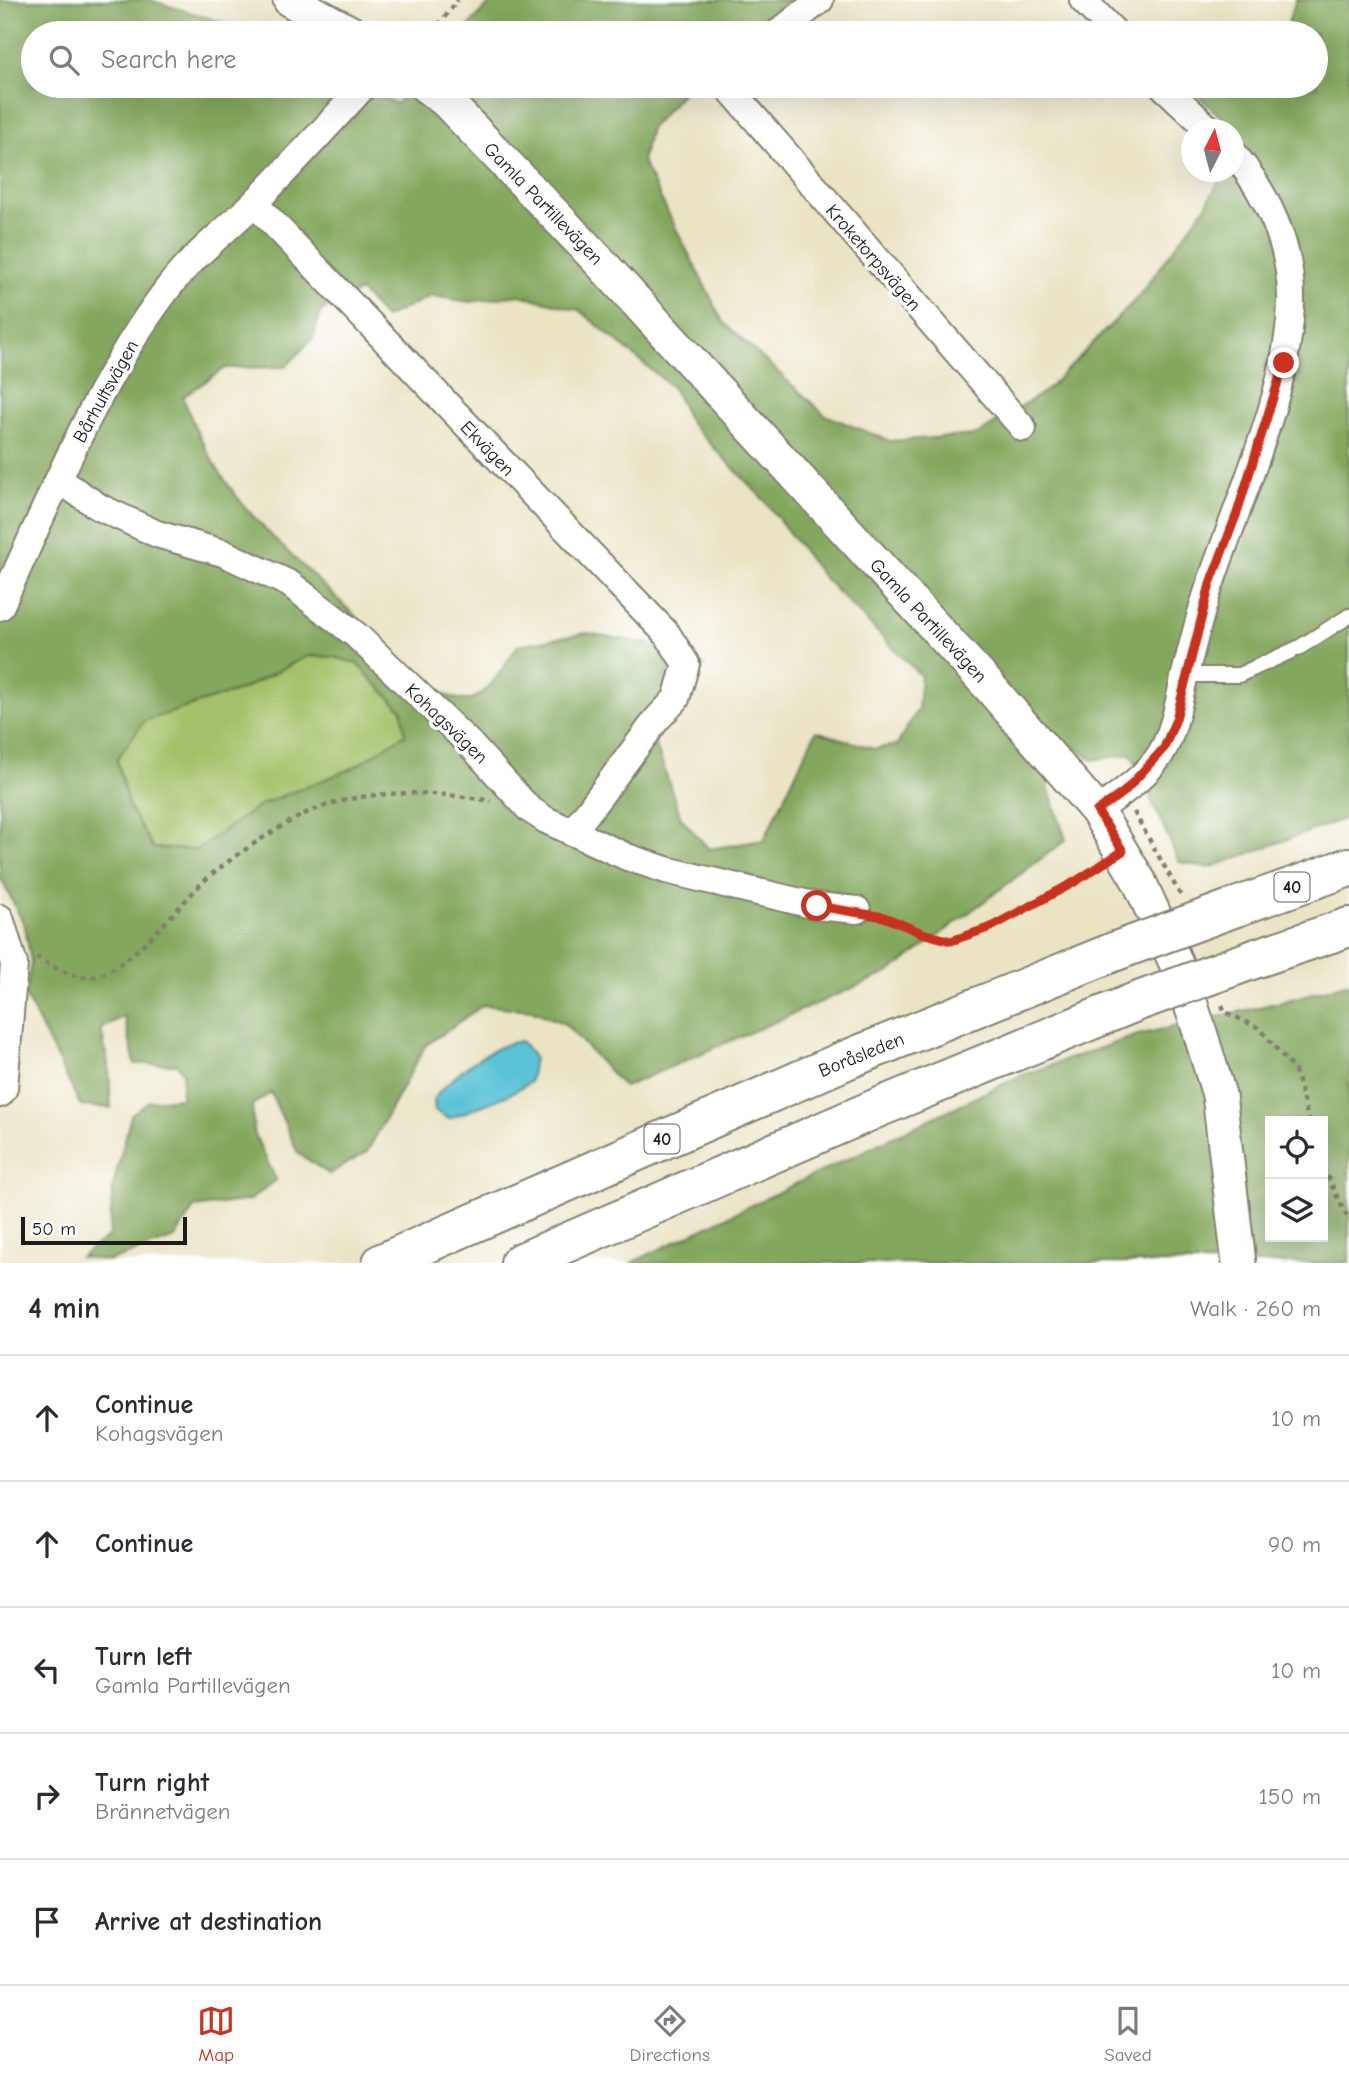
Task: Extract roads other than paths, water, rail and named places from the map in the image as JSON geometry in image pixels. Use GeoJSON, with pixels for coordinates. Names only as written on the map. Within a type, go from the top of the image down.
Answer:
{"type":"FeatureCollection","features":[{"type":"Feature","properties":{"kind":"highway","name":"Boråsleden"},"geometry":{"type":"LineString","coordinates":[[382,1263],[833,1065],[1116,951],[1349,867]]}},
{"type":"Feature","properties":{"kind":"highway"},"geometry":{"type":"LineString","coordinates":[[520,1263],[875,1109],[1133,1003],[1349,927]]}},
{"type":"Feature","properties":{"kind":"street"},"geometry":{"type":"LineString","coordinates":[[290,0],[329,21]]}},
{"type":"Feature","properties":{"kind":"street"},"geometry":{"type":"LineString","coordinates":[[793,21],[820,0]]}},
{"type":"Feature","properties":{"kind":"street"},"geometry":{"type":"LineString","coordinates":[[1083,0],[1103,21]]}},
{"type":"Feature","properties":{"kind":"street"},"geometry":{"type":"LineString","coordinates":[[254,203],[353,98]]}},
{"type":"Feature","properties":{"kind":"street","name":"Gamla Partillevägen"},"geometry":{"type":"LineString","coordinates":[[442,98],[599,261],[988,685],[1097,811],[1123,851],[1180,972],[1219,1095],[1239,1263]]}},
{"type":"Feature","properties":{"kind":"street","name":"Kroketorpsvägen"},"geometry":{"type":"LineString","coordinates":[[737,98],[1023,428]]}},
{"type":"Feature","properties":{"kind":"street"},"geometry":{"type":"LineString","coordinates":[[1176,98],[1198,119]]}},
{"type":"Feature","properties":{"kind":"street"},"geometry":{"type":"LineString","coordinates":[[1097,811],[1124,792],[1164,748],[1176,719],[1210,584],[1237,513],[1284,363],[1292,297],[1285,248],[1273,216],[1244,166]]}},
{"type":"Feature","properties":{"kind":"street","name":"Bårhultsvägen"},"geometry":{"type":"LineString","coordinates":[[0,607],[83,425],[144,323],[170,285],[212,241],[254,203]]}},
{"type":"Feature","properties":{"kind":"street","name":"Ekvägen"},"geometry":{"type":"LineString","coordinates":[[254,203],[667,634],[686,664],[676,699],[657,719],[572,833]]}},
{"type":"Feature","properties":{"kind":"street","name":"Kohagsvägen"},"geometry":{"type":"LineString","coordinates":[[59,480],[99,507],[157,534],[223,553],[290,583],[375,653],[471,744],[529,809],[572,833],[666,870],[817,906],[857,911]]}},
{"type":"Feature","properties":{"kind":"street"},"geometry":{"type":"LineString","coordinates":[[0,1094],[4,1088],[11,1024],[14,964],[1,920]]}},
{"type":"Feature","properties":{"kind":"lane"},"geometry":{"type":"LineString","coordinates":[[1185,675],[1239,675],[1300,647],[1349,617]]}},
{"type":"Feature","properties":{"kind":"water"},"geometry":{"type":"Polygon","coordinates":[[[521,1041],[534,1057],[530,1082],[508,1095],[449,1119],[435,1111],[434,1098],[462,1070],[497,1048],[521,1041]]]}}]}
